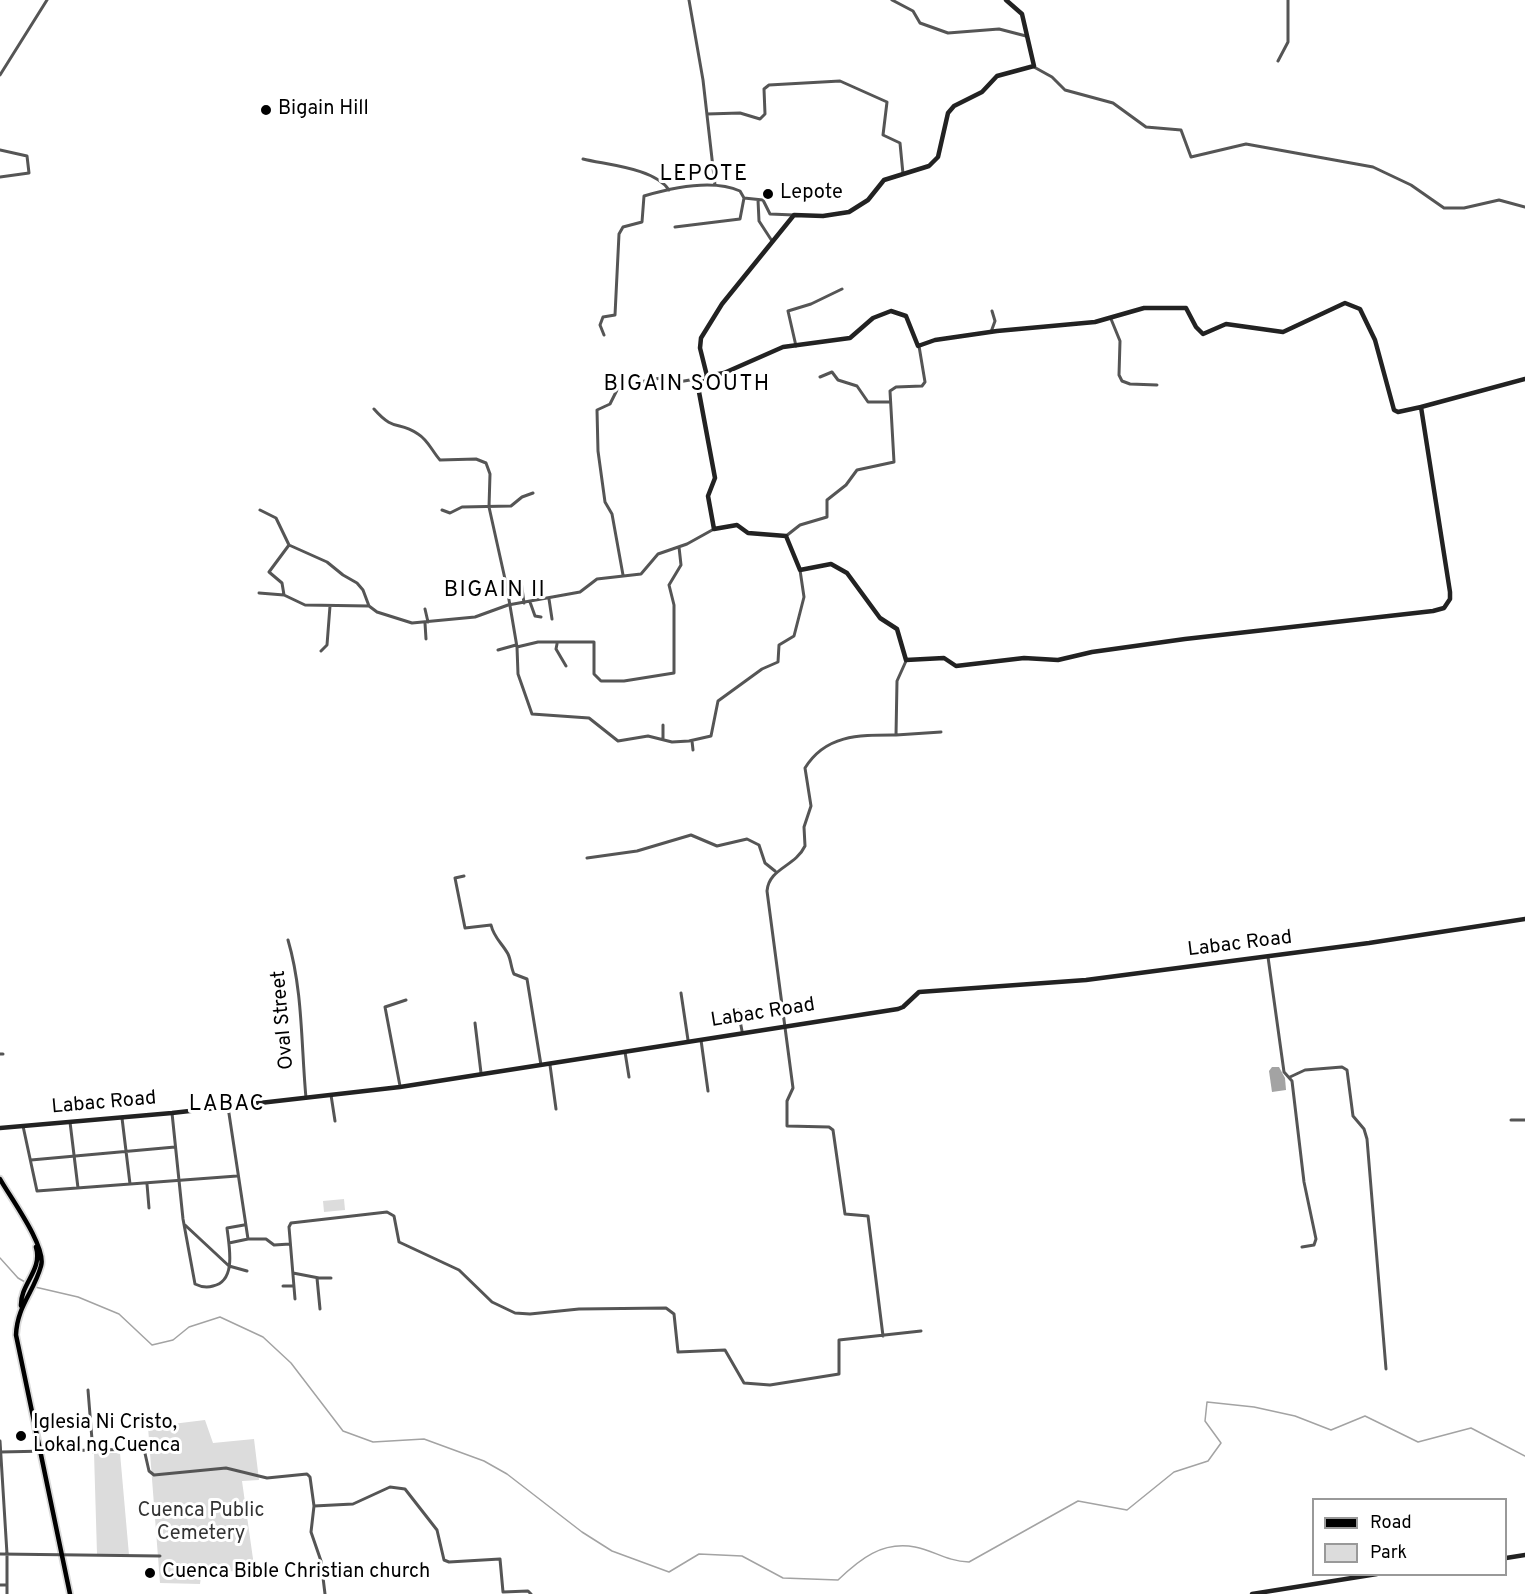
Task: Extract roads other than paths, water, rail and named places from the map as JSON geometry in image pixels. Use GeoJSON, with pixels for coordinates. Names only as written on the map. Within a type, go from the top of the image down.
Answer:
{"type":"FeatureCollection","features":[{"type":"Feature","properties":{"kind":"main road"},"geometry":{"type":"LineString","coordinates":[[0,1179],[32,1235],[38,1256],[37,1270],[23,1299],[16,1326],[17,1348],[70,1594]]}},
{"type":"Feature","properties":{"kind":"street"},"geometry":{"type":"LineString","coordinates":[[0,75],[47,0]]}},
{"type":"Feature","properties":{"kind":"street"},"geometry":{"type":"LineString","coordinates":[[689,0],[703,80],[715,186]]}},
{"type":"Feature","properties":{"kind":"street"},"geometry":{"type":"LineString","coordinates":[[892,0],[913,11],[925,26],[948,33],[999,29],[1028,36]]}},
{"type":"Feature","properties":{"kind":"street"},"geometry":{"type":"LineString","coordinates":[[1006,0],[1022,14],[1034,66]]}},
{"type":"Feature","properties":{"kind":"street"},"geometry":{"type":"LineString","coordinates":[[1278,61],[1288,42],[1288,0]]}},
{"type":"Feature","properties":{"kind":"street"},"geometry":{"type":"LineString","coordinates":[[604,335],[601,330],[601,321],[604,316],[615,315],[619,234],[623,227],[642,222],[644,196],[669,190],[715,186],[735,189],[744,198],[763,200],[770,214],[823,216],[849,212],[868,200],[884,180],[929,166],[938,157],[948,113],[954,106],[982,92],[997,76],[1034,66],[1052,77],[1065,90],[1113,103],[1146,127],[1181,130],[1191,157],[1246,144],[1373,167],[1411,185],[1444,208],[1464,208],[1499,200],[1525,207]]}},
{"type":"Feature","properties":{"kind":"street"},"geometry":{"type":"LineString","coordinates":[[706,114],[740,113],[760,119],[765,114],[765,89],[769,84],[846,83],[887,102],[883,135],[900,143],[903,174]]}},
{"type":"Feature","properties":{"kind":"street"},"geometry":{"type":"LineString","coordinates":[[0,150],[27,156],[29,173],[0,177]]}},
{"type":"Feature","properties":{"kind":"street"},"geometry":{"type":"LineString","coordinates":[[583,159],[640,171],[662,182],[669,190]]}},
{"type":"Feature","properties":{"kind":"street"},"geometry":{"type":"LineString","coordinates":[[675,227],[740,219],[744,198]]}},
{"type":"Feature","properties":{"kind":"street"},"geometry":{"type":"LineString","coordinates":[[758,200],[759,221],[772,241]]}},
{"type":"Feature","properties":{"kind":"street"},"geometry":{"type":"LineString","coordinates":[[714,529],[708,495],[715,478],[699,392],[705,377],[700,340],[722,304],[794,215]]}},
{"type":"Feature","properties":{"kind":"street"},"geometry":{"type":"LineString","coordinates":[[796,346],[788,311],[811,304],[842,289]]}},
{"type":"Feature","properties":{"kind":"street"},"geometry":{"type":"LineString","coordinates":[[918,346],[934,340],[991,332],[1111,319],[1138,309],[1183,307],[1188,310],[1196,327],[1203,334],[1226,324],[1277,333],[1291,330],[1324,311],[1347,303],[1360,309],[1375,340],[1394,410],[1398,412],[1525,380]]}},
{"type":"Feature","properties":{"kind":"street"},"geometry":{"type":"LineString","coordinates":[[259,593],[284,595],[301,604],[369,606],[382,615],[409,623],[475,617],[508,604],[549,599],[580,592],[597,579],[641,574],[658,554],[679,547],[714,529],[737,525],[748,533],[786,536],[800,525],[827,517],[827,500],[843,488],[856,470],[894,462],[889,402],[892,388],[922,386],[925,382],[918,346],[906,316],[891,311],[873,318],[850,338],[828,339],[778,348],[724,373],[678,382],[666,377],[619,386],[610,404],[597,410],[598,452],[605,502],[612,514],[623,575]]}},
{"type":"Feature","properties":{"kind":"street"},"geometry":{"type":"LineString","coordinates":[[991,332],[995,321],[992,311]]}},
{"type":"Feature","properties":{"kind":"street"},"geometry":{"type":"LineString","coordinates":[[1111,319],[1120,341],[1119,375],[1122,381],[1125,384],[1157,385]]}},
{"type":"Feature","properties":{"kind":"street"},"geometry":{"type":"LineString","coordinates":[[820,377],[832,372],[838,380],[857,386],[868,402],[889,402]]}},
{"type":"Feature","properties":{"kind":"street"},"geometry":{"type":"LineString","coordinates":[[906,660],[944,658],[956,666],[1015,659],[1058,660],[1092,652],[1185,639],[1444,608],[1450,599],[1450,592],[1421,407]]}},
{"type":"Feature","properties":{"kind":"street"},"geometry":{"type":"LineString","coordinates":[[374,409],[387,424],[406,427],[425,438],[440,460],[476,459],[486,463],[490,472],[489,507],[517,646],[518,674],[532,714],[589,718],[618,741],[648,736],[672,742],[692,741],[712,734],[718,701],[762,669],[778,662],[779,645],[792,638],[799,621],[804,597],[801,570],[786,536]]}},
{"type":"Feature","properties":{"kind":"street"},"geometry":{"type":"LineString","coordinates":[[442,510],[450,513],[462,507],[511,506],[522,497],[533,493]]}},
{"type":"Feature","properties":{"kind":"street"},"geometry":{"type":"LineString","coordinates":[[260,510],[276,518],[289,545],[327,562],[357,583],[363,590],[369,606]]}},
{"type":"Feature","properties":{"kind":"street"},"geometry":{"type":"LineString","coordinates":[[284,595],[282,583],[269,572],[289,545]]}},
{"type":"Feature","properties":{"kind":"street"},"geometry":{"type":"LineString","coordinates":[[498,650],[538,642],[557,644],[594,642],[594,674],[601,681],[624,681],[674,673],[674,605],[669,584],[681,565],[679,547]]}},
{"type":"Feature","properties":{"kind":"street"},"geometry":{"type":"LineString","coordinates":[[801,570],[831,564],[847,573],[880,618],[897,629],[906,660],[897,681],[896,735]]}},
{"type":"Feature","properties":{"kind":"street"},"geometry":{"type":"LineString","coordinates":[[521,581],[524,603]]}},
{"type":"Feature","properties":{"kind":"street"},"geometry":{"type":"LineString","coordinates":[[549,599],[552,619]]}},
{"type":"Feature","properties":{"kind":"street"},"geometry":{"type":"LineString","coordinates":[[530,602],[535,616],[541,617]]}},
{"type":"Feature","properties":{"kind":"street"},"geometry":{"type":"LineString","coordinates":[[321,651],[327,645],[330,606]]}},
{"type":"Feature","properties":{"kind":"street"},"geometry":{"type":"LineString","coordinates":[[425,609],[426,639]]}},
{"type":"Feature","properties":{"kind":"street"},"geometry":{"type":"LineString","coordinates":[[557,644],[556,649],[566,666]]}},
{"type":"Feature","properties":{"kind":"street"},"geometry":{"type":"LineString","coordinates":[[663,725],[663,738]]}},
{"type":"Feature","properties":{"kind":"street"},"geometry":{"type":"LineString","coordinates":[[883,1336],[868,1216],[845,1214],[833,1130],[829,1126],[787,1126],[787,1101],[793,1088],[787,1024],[771,939],[767,899],[768,881],[775,871],[790,865],[805,846],[804,829],[811,806],[804,771],[813,757],[828,744],[842,738],[941,732]]}},
{"type":"Feature","properties":{"kind":"street"},"geometry":{"type":"LineString","coordinates":[[692,741],[693,750]]}},
{"type":"Feature","properties":{"kind":"street"},"geometry":{"type":"LineString","coordinates":[[587,858],[637,851],[691,835],[717,846],[747,839],[759,845],[765,863],[775,871]]}},
{"type":"Feature","properties":{"kind":"street"},"geometry":{"type":"LineString","coordinates":[[464,876],[455,878],[465,928],[490,925],[494,938],[502,943],[509,956],[514,974],[527,979],[541,1066]]}},
{"type":"Feature","properties":{"kind":"street","name":"Labac Road"},"geometry":{"type":"LineString","coordinates":[[0,1128],[172,1113],[400,1087],[898,1008],[903,1007],[919,992],[1049,985],[1268,957],[1525,919]]}},
{"type":"Feature","properties":{"kind":"street","name":"Oval Street"},"geometry":{"type":"LineString","coordinates":[[288,940],[294,962],[298,993],[306,1098]]}},
{"type":"Feature","properties":{"kind":"street"},"geometry":{"type":"LineString","coordinates":[[1268,957],[1284,1072],[1290,1077],[1304,1182],[1316,1239],[1314,1245],[1302,1247]]}},
{"type":"Feature","properties":{"kind":"street"},"geometry":{"type":"LineString","coordinates":[[681,993],[688,1040]]}},
{"type":"Feature","properties":{"kind":"street"},"geometry":{"type":"LineString","coordinates":[[400,1087],[385,1007],[406,1000]]}},
{"type":"Feature","properties":{"kind":"street"},"geometry":{"type":"LineString","coordinates":[[738,1010],[742,1031]]}},
{"type":"Feature","properties":{"kind":"street"},"geometry":{"type":"LineString","coordinates":[[476,1023],[481,1075]]}},
{"type":"Feature","properties":{"kind":"street"},"geometry":{"type":"LineString","coordinates":[[700,1038],[708,1091]]}},
{"type":"Feature","properties":{"kind":"street"},"geometry":{"type":"LineString","coordinates":[[625,1052],[629,1077]]}},
{"type":"Feature","properties":{"kind":"street"},"geometry":{"type":"LineString","coordinates":[[550,1065],[556,1109]]}},
{"type":"Feature","properties":{"kind":"street"},"geometry":{"type":"LineString","coordinates":[[1290,1077],[1305,1070],[1328,1067],[1342,1067],[1347,1070],[1353,1116],[1364,1130],[1366,1139],[1386,1369]]}},
{"type":"Feature","properties":{"kind":"street"},"geometry":{"type":"LineString","coordinates":[[331,1095],[335,1121]]}},
{"type":"Feature","properties":{"kind":"street"},"geometry":{"type":"LineString","coordinates":[[228,1106],[243,1225],[248,1239]]}},
{"type":"Feature","properties":{"kind":"street"},"geometry":{"type":"LineString","coordinates":[[172,1113],[178,1182],[195,1284],[210,1287],[222,1284],[229,1266],[227,1228],[243,1225]]}},
{"type":"Feature","properties":{"kind":"street"},"geometry":{"type":"LineString","coordinates":[[122,1118],[130,1185]]}},
{"type":"Feature","properties":{"kind":"street"},"geometry":{"type":"LineString","coordinates":[[1511,1120],[1525,1120]]}},
{"type":"Feature","properties":{"kind":"street"},"geometry":{"type":"LineString","coordinates":[[70,1122],[76,1156],[78,1188]]}},
{"type":"Feature","properties":{"kind":"street"},"geometry":{"type":"LineString","coordinates":[[23,1126],[37,1191],[237,1176]]}},
{"type":"Feature","properties":{"kind":"street"},"geometry":{"type":"LineString","coordinates":[[31,1160],[175,1147]]}},
{"type":"Feature","properties":{"kind":"street"},"geometry":{"type":"LineString","coordinates":[[147,1184],[149,1208]]}},
{"type":"Feature","properties":{"kind":"street"},"geometry":{"type":"LineString","coordinates":[[295,1299],[290,1244],[291,1223],[391,1213],[395,1220],[399,1242],[459,1270],[492,1302],[507,1311],[530,1314],[579,1309],[666,1308],[674,1314],[678,1352],[725,1350],[744,1383],[770,1384],[839,1374],[839,1340],[921,1331]]}},
{"type":"Feature","properties":{"kind":"street"},"geometry":{"type":"LineString","coordinates":[[184,1223],[229,1266],[247,1271]]}},
{"type":"Feature","properties":{"kind":"street"},"geometry":{"type":"LineString","coordinates":[[229,1243],[248,1239],[266,1239],[274,1245],[290,1244]]}},
{"type":"Feature","properties":{"kind":"street"},"geometry":{"type":"LineString","coordinates":[[293,1273],[317,1278],[331,1278]]}},
{"type":"Feature","properties":{"kind":"street"},"geometry":{"type":"LineString","coordinates":[[317,1278],[320,1309]]}},
{"type":"Feature","properties":{"kind":"street"},"geometry":{"type":"LineString","coordinates":[[283,1286],[294,1286]]}},
{"type":"Feature","properties":{"kind":"street"},"geometry":{"type":"LineString","coordinates":[[88,1390],[93,1452]]}},
{"type":"Feature","properties":{"kind":"street"},"geometry":{"type":"LineString","coordinates":[[0,1441],[8,1554],[7,1594]]}},
{"type":"Feature","properties":{"kind":"street"},"geometry":{"type":"LineString","coordinates":[[1,1452],[93,1452],[144,1449],[149,1471],[154,1475],[226,1468],[267,1478],[307,1474],[310,1477],[314,1506],[311,1532],[321,1561],[325,1594]]}},
{"type":"Feature","properties":{"kind":"street"},"geometry":{"type":"LineString","coordinates":[[314,1506],[354,1504],[390,1487],[405,1488],[437,1530],[444,1560],[449,1562],[500,1559],[503,1592],[531,1594]]}},
{"type":"Feature","properties":{"kind":"street"},"geometry":{"type":"LineString","coordinates":[[0,1554],[160,1556]]}},
{"type":"Feature","properties":{"kind":"street"},"geometry":{"type":"LineString","coordinates":[[1507,1558],[1525,1556]]}},
{"type":"Feature","properties":{"kind":"street"},"geometry":{"type":"LineString","coordinates":[[1252,1594],[1370,1576]]}},
{"type":"Feature","properties":{"kind":"street"},"geometry":{"type":"LineString","coordinates":[[0,1585],[7,1585]]}},
{"type":"Feature","properties":{"kind":"waterway"},"geometry":{"type":"LineString","coordinates":[[0,1258],[18,1278],[25,1282]]}},
{"type":"Feature","properties":{"kind":"waterway"},"geometry":{"type":"LineString","coordinates":[[35,1287],[78,1297],[119,1314],[152,1345],[173,1340],[189,1327],[220,1317],[263,1337],[291,1363],[343,1431],[373,1442],[424,1439],[484,1461],[507,1474],[582,1532],[612,1551],[669,1572],[699,1554],[742,1556],[783,1578],[838,1580],[872,1553],[903,1546],[915,1547],[954,1560],[969,1562],[1078,1501],[1127,1510],[1174,1472],[1208,1461],[1221,1443],[1205,1421],[1207,1402],[1254,1407],[1295,1416],[1331,1430],[1365,1416],[1418,1442],[1471,1428],[1525,1456]]}},
{"type":"Feature","properties":{"kind":"place","name":"Bigain Hill"},"geometry":{"type":"Point","coordinates":[266,110]}},
{"type":"Feature","properties":{"kind":"place","name":"Lepote"},"geometry":{"type":"Point","coordinates":[768,194]}},
{"type":"Feature","properties":{"kind":"place","name":"Iglesia Ni Cristo, Lokal ng Cuenca"},"geometry":{"type":"Point","coordinates":[21,1436]}},
{"type":"Feature","properties":{"kind":"place","name":"Cuenca Bible Christian church"},"geometry":{"type":"Point","coordinates":[150,1573]}},
{"type":"Feature","properties":{"kind":"district","name":"LEPOTE"},"geometry":{"type":"Point","coordinates":[704,176]}},
{"type":"Feature","properties":{"kind":"district","name":"BIGAIN SOUTH"},"geometry":{"type":"Point","coordinates":[687,386]}},
{"type":"Feature","properties":{"kind":"district","name":"BIGAIN II"},"geometry":{"type":"Point","coordinates":[495,592]}},
{"type":"Feature","properties":{"kind":"district","name":"LABAC"},"geometry":{"type":"Point","coordinates":[227,1106]}},
{"type":"Feature","properties":{"kind":"park label","name":"Cuenca Public Cemetery"},"geometry":{"type":"Point","coordinates":[201,1524]}}]}
